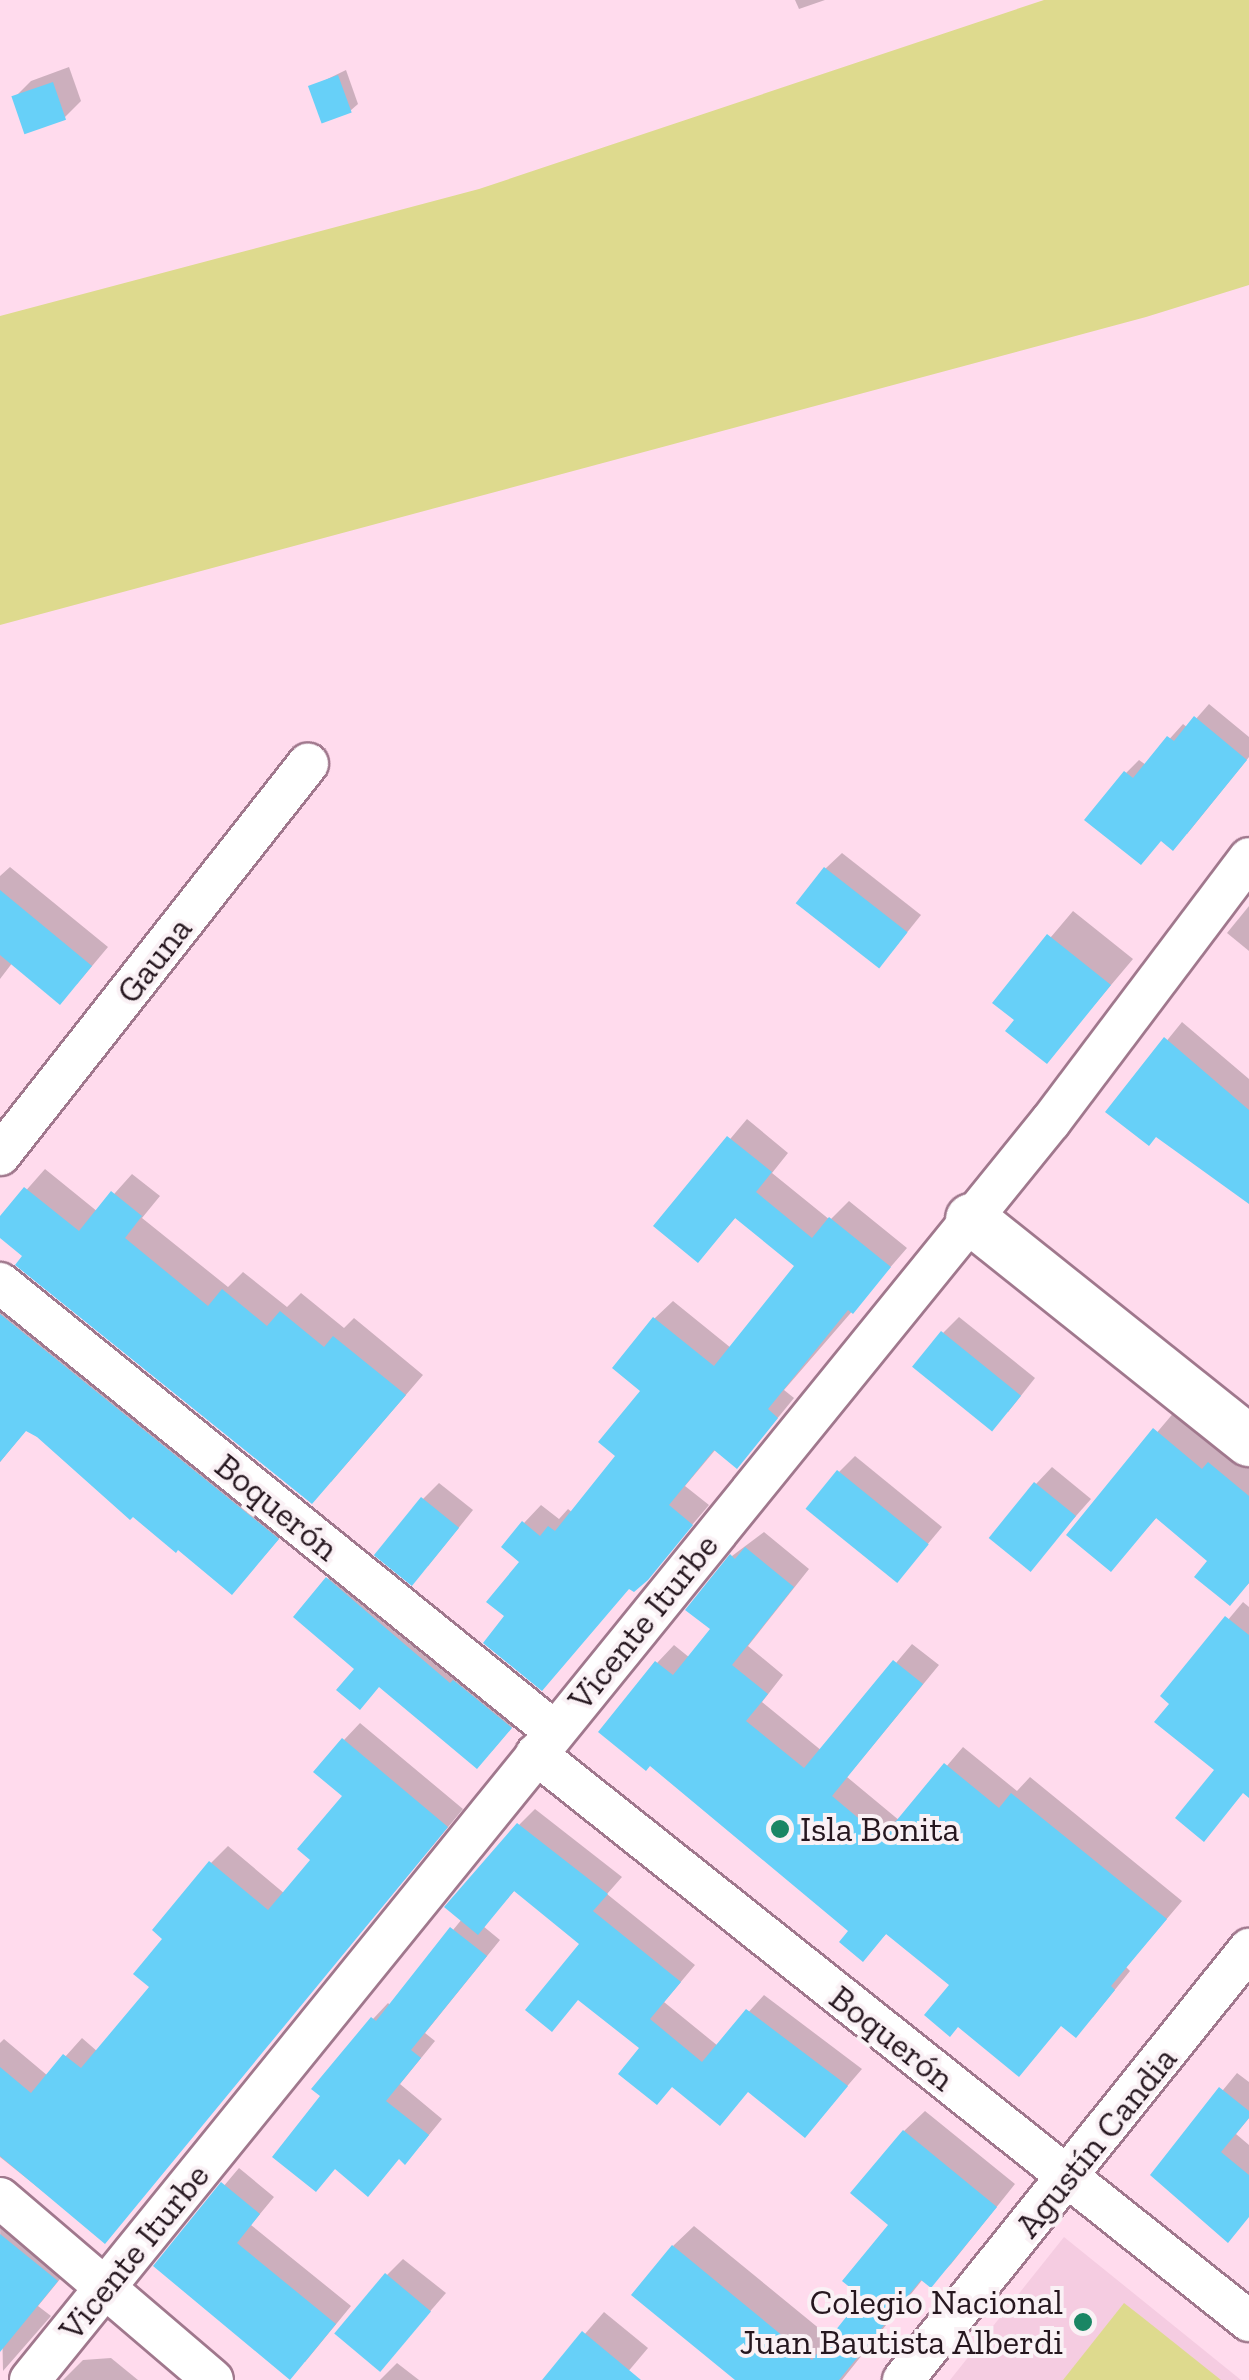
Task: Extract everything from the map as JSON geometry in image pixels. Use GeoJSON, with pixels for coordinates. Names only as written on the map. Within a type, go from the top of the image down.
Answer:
{"type":"FeatureCollection","features":[{"type":"Feature","properties":{"kind":"street","name":"Gauna"},"geometry":{"type":"LineString","coordinates":[[0,1155],[308,764]]}},
{"type":"Feature","properties":{"kind":"street","name":"Vicente Iturbe"},"geometry":{"type":"LineString","coordinates":[[30,2380],[971,1219],[1249,858]]}},
{"type":"Feature","properties":{"kind":"street"},"geometry":{"type":"LineString","coordinates":[[971,1219],[1249,1441]]}},
{"type":"Feature","properties":{"kind":"street","name":"Boquerón"},"geometry":{"type":"LineString","coordinates":[[0,1284],[1068,2178],[1249,2321]]}},
{"type":"Feature","properties":{"kind":"street","name":"Agustín Candia"},"geometry":{"type":"LineString","coordinates":[[903,2380],[1249,1949]]}},
{"type":"Feature","properties":{"kind":"street"},"geometry":{"type":"LineString","coordinates":[[0,2198],[214,2380]]}},
{"type":"Feature","properties":{"kind":"shaded area"},"geometry":{"type":"Polygon","coordinates":[[[1044,0],[1249,0],[1249,285],[1146,317],[0,625],[0,316],[479,189],[1044,0]]]}},
{"type":"Feature","properties":{"kind":"shaded area","name":"Colegio Nacional Juan Bautista Alberdi"},"geometry":{"type":"Polygon","coordinates":[[[1064,2237],[1241,2380],[950,2380],[1064,2237]]]}},
{"type":"Feature","properties":{"kind":"shaded area"},"geometry":{"type":"Polygon","coordinates":[[[1124,2303],[1142,2317],[1221,2380],[1063,2380],[1124,2303]]]}},
{"type":"Feature","properties":{"kind":"building"},"geometry":{"type":"Polygon","coordinates":[[[338,75],[352,113],[322,124],[308,86],[338,75]]]}},
{"type":"Feature","properties":{"kind":"building"},"geometry":{"type":"Polygon","coordinates":[[[53,82],[66,120],[24,134],[11,96],[53,82]]]}},
{"type":"Feature","properties":{"kind":"building"},"geometry":{"type":"Polygon","coordinates":[[[1194,716],[1247,760],[1173,851],[1161,841],[1141,865],[1084,820],[1124,771],[1133,778],[1167,736],[1174,741],[1194,716]]]}},
{"type":"Feature","properties":{"kind":"building"},"geometry":{"type":"Polygon","coordinates":[[[824,867],[908,932],[879,969],[796,903],[824,867]]]}},
{"type":"Feature","properties":{"kind":"building"},"geometry":{"type":"Polygon","coordinates":[[[0,890],[92,966],[60,1005],[0,955],[0,890]]]}},
{"type":"Feature","properties":{"kind":"building"},"geometry":{"type":"Polygon","coordinates":[[[1047,934],[1111,985],[1047,1064],[1005,1031],[1014,1020],[992,1003],[1047,934]]]}},
{"type":"Feature","properties":{"kind":"building"},"geometry":{"type":"Polygon","coordinates":[[[1164,1037],[1249,1110],[1249,1204],[1156,1137],[1149,1146],[1105,1112],[1164,1037]]]}},
{"type":"Feature","properties":{"kind":"building"},"geometry":{"type":"Polygon","coordinates":[[[727,1136],[772,1172],[756,1192],[812,1238],[829,1217],[891,1267],[853,1314],[848,1310],[768,1409],[778,1418],[737,1469],[714,1450],[669,1505],[693,1525],[648,1580],[634,1592],[629,1589],[542,1691],[483,1643],[504,1616],[486,1602],[519,1562],[501,1547],[522,1521],[540,1536],[548,1526],[555,1531],[615,1456],[598,1442],[640,1391],[612,1368],[653,1317],[714,1366],[794,1266],[735,1218],[698,1263],[653,1226],[727,1136]]]}},
{"type":"Feature","properties":{"kind":"building"},"geometry":{"type":"Polygon","coordinates":[[[24,1187],[79,1231],[111,1191],[142,1216],[125,1238],[208,1306],[222,1289],[267,1326],[280,1311],[324,1347],[333,1336],[406,1395],[312,1504],[15,1265],[22,1256],[0,1238],[0,1216],[24,1187]]]}},
{"type":"Feature","properties":{"kind":"building"},"geometry":{"type":"Polygon","coordinates":[[[0,1314],[279,1539],[232,1595],[178,1550],[176,1553],[133,1517],[130,1520],[37,1437],[26,1431],[0,1462],[0,1314]]]}},
{"type":"Feature","properties":{"kind":"building"},"geometry":{"type":"Polygon","coordinates":[[[941,1331],[1021,1396],[992,1432],[912,1367],[941,1331]]]}},
{"type":"Feature","properties":{"kind":"building"},"geometry":{"type":"Polygon","coordinates":[[[1153,1428],[1202,1469],[1208,1462],[1249,1496],[1249,1583],[1230,1606],[1194,1577],[1207,1561],[1156,1518],[1111,1572],[1066,1535],[1153,1428]]]}},
{"type":"Feature","properties":{"kind":"building"},"geometry":{"type":"Polygon","coordinates":[[[837,1470],[929,1544],[897,1583],[806,1509],[837,1470]]]}},
{"type":"Feature","properties":{"kind":"building"},"geometry":{"type":"Polygon","coordinates":[[[1034,1482],[1076,1516],[1031,1572],[989,1538],[1034,1482]]]}},
{"type":"Feature","properties":{"kind":"building"},"geometry":{"type":"Polygon","coordinates":[[[421,1497],[459,1528],[412,1586],[374,1555],[421,1497]]]}},
{"type":"Feature","properties":{"kind":"building"},"geometry":{"type":"Polygon","coordinates":[[[745,1547],[794,1587],[732,1665],[768,1694],[746,1721],[804,1768],[893,1660],[923,1684],[832,1796],[882,1838],[944,1763],[999,1808],[1011,1793],[1167,1919],[1111,1986],[1115,1990],[1076,2038],[1061,2026],[1019,2077],[958,2027],[950,2037],[924,2015],[949,1985],[886,1934],[863,1962],[839,1942],[848,1931],[650,1766],[646,1771],[598,1732],[655,1661],[673,1675],[710,1629],[685,1610],[730,1554],[735,1559],[745,1547]]]}},
{"type":"Feature","properties":{"kind":"building"},"geometry":{"type":"Polygon","coordinates":[[[326,1577],[450,1683],[453,1680],[512,1728],[477,1769],[379,1687],[360,1710],[336,1690],[354,1669],[293,1617],[326,1577]]]}},
{"type":"Feature","properties":{"kind":"building"},"geometry":{"type":"Polygon","coordinates":[[[1225,1616],[1249,1635],[1249,1798],[1243,1793],[1204,1842],[1175,1818],[1214,1770],[1154,1722],[1169,1704],[1160,1696],[1225,1616]]]}},
{"type":"Feature","properties":{"kind":"building"},"geometry":{"type":"Polygon","coordinates":[[[342,1738],[448,1827],[105,2244],[0,2156],[0,2067],[31,2093],[63,2054],[81,2068],[149,1987],[133,1974],[162,1939],[152,1930],[209,1861],[268,1910],[310,1860],[297,1849],[342,1796],[313,1772],[342,1738]]]}},
{"type":"Feature","properties":{"kind":"building"},"geometry":{"type":"Polygon","coordinates":[[[517,1823],[608,1894],[593,1911],[681,1982],[650,2019],[702,2062],[746,2009],[848,2086],[805,2138],[748,2092],[720,2126],[672,2087],[657,2105],[618,2074],[639,2048],[578,2000],[552,2032],[525,2010],[579,1944],[514,1891],[478,1935],[444,1907],[517,1823]]]}},
{"type":"Feature","properties":{"kind":"building"},"geometry":{"type":"Polygon","coordinates":[[[450,1927],[487,1956],[411,2050],[421,2058],[386,2101],[429,2135],[405,2165],[399,2159],[368,2197],[335,2169],[316,2192],[272,2157],[320,2096],[311,2089],[371,2017],[376,2021],[450,1927]]]}},
{"type":"Feature","properties":{"kind":"building"},"geometry":{"type":"Polygon","coordinates":[[[1219,2087],[1249,2111],[1249,2118],[1221,2152],[1249,2175],[1249,2217],[1228,2243],[1150,2175],[1219,2087]]]}},
{"type":"Feature","properties":{"kind":"building"},"geometry":{"type":"Polygon","coordinates":[[[903,2130],[997,2207],[931,2288],[921,2280],[839,2380],[735,2380],[631,2295],[672,2245],[812,2360],[862,2297],[842,2281],[888,2225],[850,2193],[903,2130]]]}},
{"type":"Feature","properties":{"kind":"building"},"geometry":{"type":"Polygon","coordinates":[[[221,2182],[260,2214],[237,2243],[336,2324],[290,2380],[153,2266],[221,2182]]]}},
{"type":"Feature","properties":{"kind":"building"},"geometry":{"type":"Polygon","coordinates":[[[0,2234],[58,2281],[0,2352],[0,2234]]]}},
{"type":"Feature","properties":{"kind":"building"},"geometry":{"type":"Polygon","coordinates":[[[385,2273],[431,2312],[380,2372],[334,2334],[385,2273]]]}},
{"type":"Feature","properties":{"kind":"building"},"geometry":{"type":"Polygon","coordinates":[[[582,2331],[641,2380],[542,2380],[582,2331]]]}},
{"type":"Feature","properties":{"kind":"place","name":"Isla Bonita"},"geometry":{"type":"Point","coordinates":[780,1829]}},
{"type":"Feature","properties":{"kind":"place","name":"Colegio Nacional Juan Bautista Alberdi"},"geometry":{"type":"Point","coordinates":[1083,2322]}}]}
